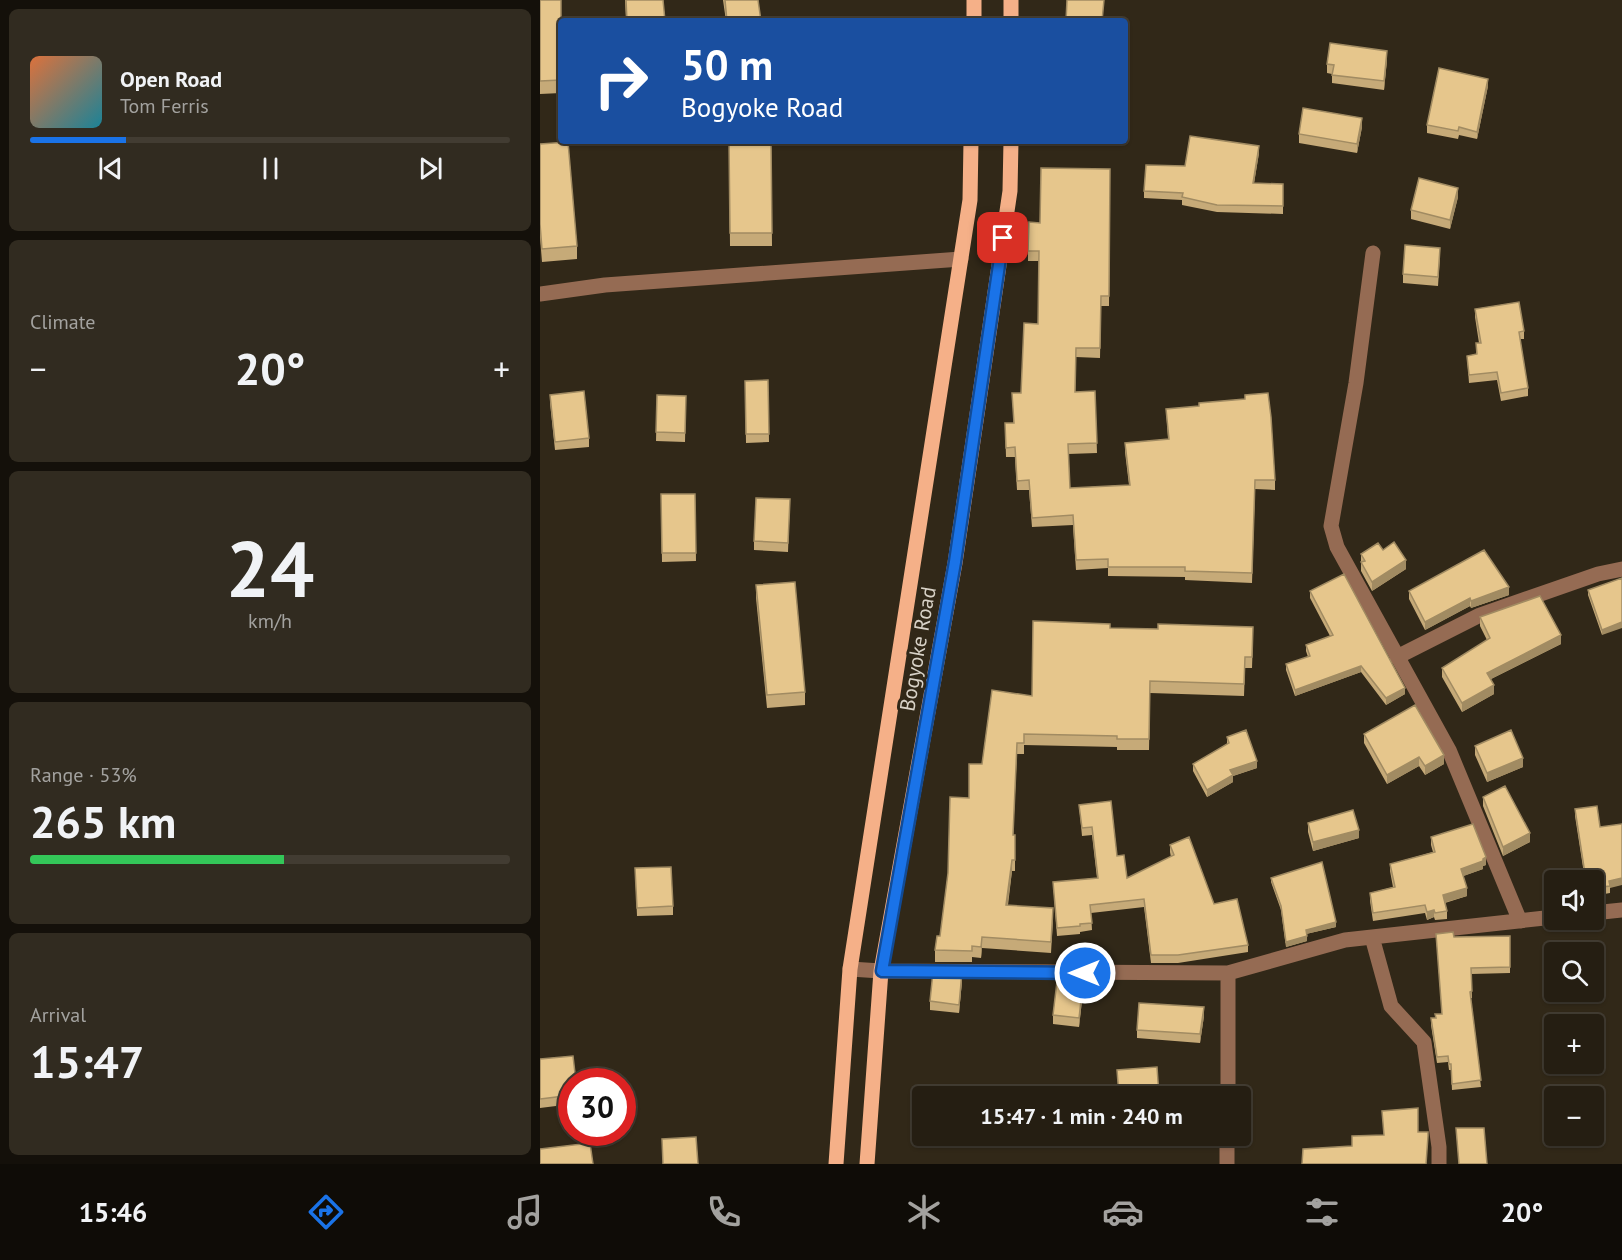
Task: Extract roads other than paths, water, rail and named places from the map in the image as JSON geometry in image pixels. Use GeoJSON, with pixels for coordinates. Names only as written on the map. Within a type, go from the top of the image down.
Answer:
{"type":"FeatureCollection","features":[{"type":"Feature","properties":{"kind":"main road"},"geometry":{"type":"LineString","coordinates":[[974,0],[974,18]]}},
{"type":"Feature","properties":{"kind":"main road"},"geometry":{"type":"LineString","coordinates":[[1011,0],[1011,18]]}},
{"type":"Feature","properties":{"kind":"main road","name":"Bogyoke Road"},"geometry":{"type":"LineString","coordinates":[[836,1164],[850,969],[961,259],[969,200],[971,144]]}},
{"type":"Feature","properties":{"kind":"main road","name":"Bogyoke Road"},"geometry":{"type":"LineString","coordinates":[[867,1164],[882,971],[956,551],[1010,191],[1011,144]]}},
{"type":"Feature","properties":{"kind":"street"},"geometry":{"type":"LineString","coordinates":[[1373,254],[1356,383],[1332,526],[1337,547],[1449,750],[1520,921]]}},
{"type":"Feature","properties":{"kind":"street"},"geometry":{"type":"LineString","coordinates":[[540,294],[604,285],[961,259]]}},
{"type":"Feature","properties":{"kind":"street"},"geometry":{"type":"LineString","coordinates":[[1397,657],[1480,615],[1598,574],[1622,569]]}},
{"type":"Feature","properties":{"kind":"street"},"geometry":{"type":"LineString","coordinates":[[1604,912],[1622,910]]}},
{"type":"Feature","properties":{"kind":"street"},"geometry":{"type":"LineString","coordinates":[[850,969],[1228,973],[1346,940],[1544,918]]}},
{"type":"Feature","properties":{"kind":"street"},"geometry":{"type":"LineString","coordinates":[[1372,937],[1391,1006],[1424,1042],[1439,1148],[1438,1164]]}},
{"type":"Feature","properties":{"kind":"street"},"geometry":{"type":"LineString","coordinates":[[1228,973],[1228,1086]]}},
{"type":"Feature","properties":{"kind":"street"},"geometry":{"type":"LineString","coordinates":[[1227,1146],[1227,1164]]}}]}
